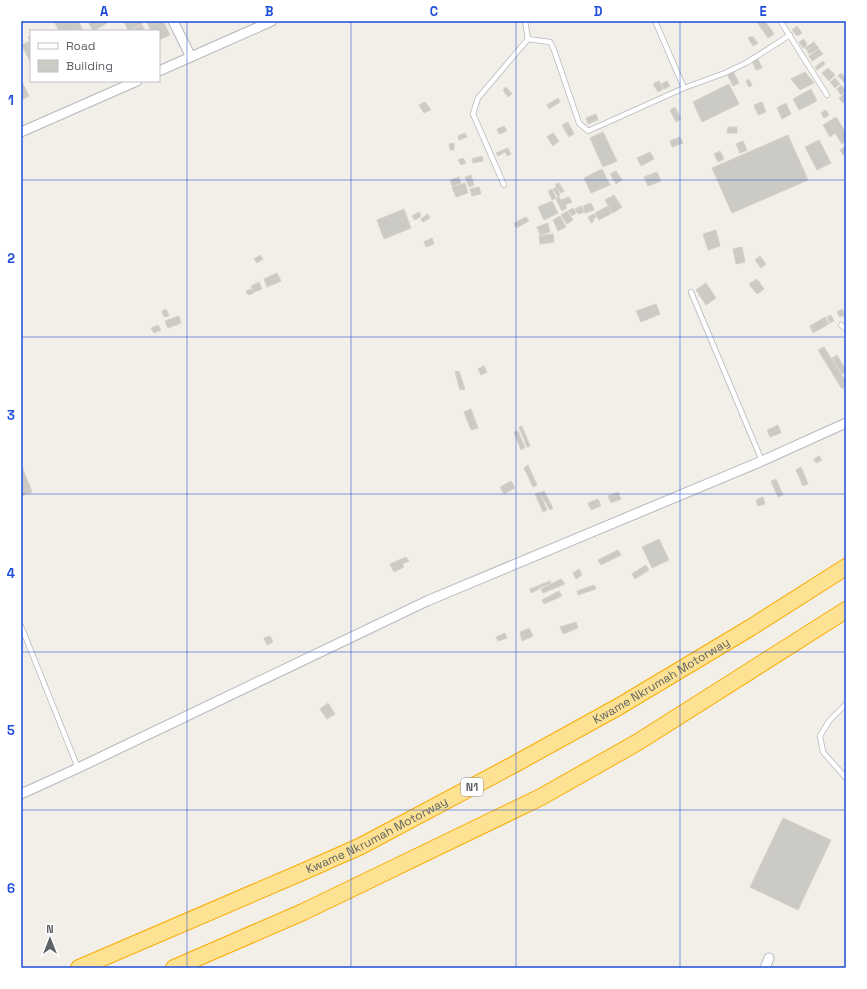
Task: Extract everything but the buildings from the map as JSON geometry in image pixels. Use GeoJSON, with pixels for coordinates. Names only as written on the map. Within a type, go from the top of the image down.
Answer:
{"type":"FeatureCollection","features":[{"type":"Feature","properties":{"kind":"highway","name":"Kwame Nkrumah Motorway"},"geometry":{"type":"LineString","coordinates":[[79,968],[361,846],[618,707],[750,628],[846,568]]}},
{"type":"Feature","properties":{"kind":"highway"},"geometry":{"type":"LineString","coordinates":[[174,968],[303,912],[541,797],[638,742],[846,610]]}},
{"type":"Feature","properties":{"kind":"street"},"geometry":{"type":"LineString","coordinates":[[173,21],[191,57]]}},
{"type":"Feature","properties":{"kind":"street"},"geometry":{"type":"LineString","coordinates":[[160,71],[272,21]]}},
{"type":"Feature","properties":{"kind":"street"},"geometry":{"type":"LineString","coordinates":[[21,132],[135,82]]}},
{"type":"Feature","properties":{"kind":"street"},"geometry":{"type":"LineString","coordinates":[[21,794],[427,601],[762,461],[846,423]]}},
{"type":"Feature","properties":{"kind":"street"},"geometry":{"type":"LineString","coordinates":[[765,968],[769,958]]}},
{"type":"Feature","properties":{"kind":"lane"},"geometry":{"type":"LineString","coordinates":[[504,186],[473,114],[478,98],[528,39],[525,21]]}},
{"type":"Feature","properties":{"kind":"lane"},"geometry":{"type":"LineString","coordinates":[[655,21],[684,88]]}},
{"type":"Feature","properties":{"kind":"lane"},"geometry":{"type":"LineString","coordinates":[[781,21],[827,95]]}},
{"type":"Feature","properties":{"kind":"lane"},"geometry":{"type":"LineString","coordinates":[[528,39],[550,42],[579,123],[588,131],[684,88],[725,73],[746,63],[790,35]]}},
{"type":"Feature","properties":{"kind":"lane"},"geometry":{"type":"LineString","coordinates":[[691,292],[762,461]]}},
{"type":"Feature","properties":{"kind":"lane"},"geometry":{"type":"LineString","coordinates":[[841,325],[846,329]]}},
{"type":"Feature","properties":{"kind":"lane"},"geometry":{"type":"LineString","coordinates":[[21,626],[78,768]]}},
{"type":"Feature","properties":{"kind":"lane"},"geometry":{"type":"LineString","coordinates":[[846,704],[829,721],[820,736],[823,752],[846,778]]}}]}
